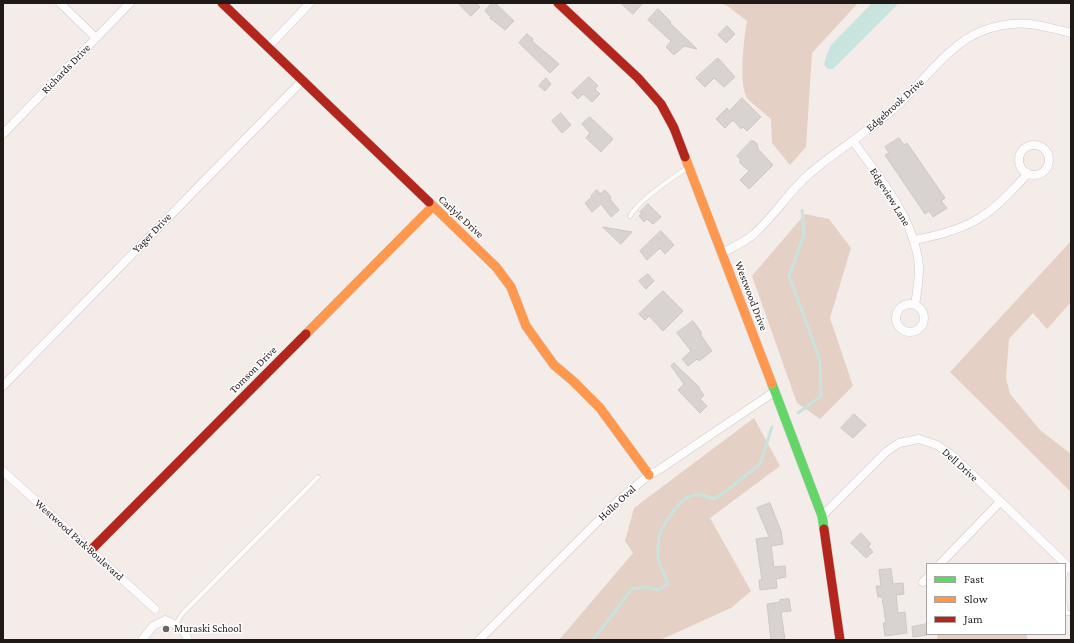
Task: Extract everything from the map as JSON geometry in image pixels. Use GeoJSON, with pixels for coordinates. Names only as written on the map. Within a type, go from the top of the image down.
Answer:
{"type":"FeatureCollection","features":[{"type":"Feature","properties":{"kind":"street"},"geometry":{"type":"LineString","coordinates":[[60,3],[96,38]]}},
{"type":"Feature","properties":{"kind":"street","name":"Richards Drive"},"geometry":{"type":"LineString","coordinates":[[3,134],[130,3]]}},
{"type":"Feature","properties":{"kind":"street","name":"Carlyle Drive"},"geometry":{"type":"LineString","coordinates":[[222,3],[496,267],[511,286],[526,326],[554,365],[573,381],[600,408],[648,475]]}},
{"type":"Feature","properties":{"kind":"street"},"geometry":{"type":"LineString","coordinates":[[268,47],[310,3]]}},
{"type":"Feature","properties":{"kind":"street","name":"Westwood Drive"},"geometry":{"type":"LineString","coordinates":[[558,3],[638,78],[661,104],[674,128],[822,516],[840,640]]}},
{"type":"Feature","properties":{"kind":"street","name":"Edgebrook Drive"},"geometry":{"type":"LineString","coordinates":[[722,253],[753,235],[807,176],[825,161],[882,120],[945,58],[974,35],[994,28],[1022,23],[1071,33]]}},
{"type":"Feature","properties":{"kind":"street","name":"Yager Drive"},"geometry":{"type":"LineString","coordinates":[[3,386],[302,81]]}},
{"type":"Feature","properties":{"kind":"street","name":"Edgeview Lane"},"geometry":{"type":"LineString","coordinates":[[854,141],[899,207],[909,225],[918,259],[919,277],[915,305]]}},
{"type":"Feature","properties":{"kind":"street"},"geometry":{"type":"LineString","coordinates":[[914,240],[958,228],[981,217],[1028,173]]}},
{"type":"Feature","properties":{"kind":"street","name":"Tomson Drive"},"geometry":{"type":"LineString","coordinates":[[91,550],[432,207]]}},
{"type":"Feature","properties":{"kind":"street","name":"Hollo Oval"},"geometry":{"type":"LineString","coordinates":[[479,640],[620,499],[648,475],[660,469],[774,392]]}},
{"type":"Feature","properties":{"kind":"street","name":"Dell Drive"},"geometry":{"type":"LineString","coordinates":[[822,516],[886,452],[899,443],[919,439],[937,445],[953,456],[1065,563]]}},
{"type":"Feature","properties":{"kind":"street","name":"Westwood Park Boulevard"},"geometry":{"type":"LineString","coordinates":[[3,471],[155,608]]}},
{"type":"Feature","properties":{"kind":"street"},"geometry":{"type":"LineString","coordinates":[[941,563],[1000,502]]}},
{"type":"Feature","properties":{"kind":"street"},"geometry":{"type":"LineString","coordinates":[[142,640],[153,626],[165,620],[176,624],[187,636],[188,640]]}},
{"type":"Feature","properties":{"kind":"lane"},"geometry":{"type":"LineString","coordinates":[[630,216],[645,200],[688,166]]}},
{"type":"Feature","properties":{"kind":"lane"},"geometry":{"type":"LineString","coordinates":[[176,624],[182,614],[318,477]]}},
{"type":"Feature","properties":{"kind":"shaded area"},"geometry":{"type":"Polygon","coordinates":[[[721,3],[858,3],[812,53],[806,147],[790,165],[772,143],[771,119],[746,96],[742,69],[747,21],[729,7],[721,3]]]}},
{"type":"Feature","properties":{"kind":"shaded area"},"geometry":{"type":"Polygon","coordinates":[[[805,214],[829,219],[851,248],[830,318],[853,386],[820,419],[797,403],[752,276],[805,214]]]}},
{"type":"Feature","properties":{"kind":"shaded area"},"geometry":{"type":"Polygon","coordinates":[[[1071,241],[1071,302],[1047,329],[1033,313],[1009,339],[1006,378],[1010,394],[1040,430],[1071,454],[1071,492],[950,372],[1071,241]]]}},
{"type":"Feature","properties":{"kind":"shaded area"},"geometry":{"type":"Polygon","coordinates":[[[754,418],[780,466],[710,518],[751,591],[731,608],[660,640],[559,640],[633,553],[625,541],[634,508],[754,418]]]}},
{"type":"Feature","properties":{"kind":"shaded area"},"geometry":{"type":"Polygon","coordinates":[[[937,635],[1026,635],[1028,640],[938,640],[937,635]]]}},
{"type":"Feature","properties":{"kind":"water"},"geometry":{"type":"Polygon","coordinates":[[[872,3],[899,3],[833,69],[827,69],[824,64],[831,45],[872,3]]]}},
{"type":"Feature","properties":{"kind":"building"},"geometry":{"type":"Polygon","coordinates":[[[458,3],[476,3],[480,7],[471,16],[458,3]]]}},
{"type":"Feature","properties":{"kind":"building"},"geometry":{"type":"Polygon","coordinates":[[[492,3],[495,3],[514,21],[505,30],[490,18],[491,17],[485,11],[492,3]]]}},
{"type":"Feature","properties":{"kind":"building"},"geometry":{"type":"Polygon","coordinates":[[[621,3],[643,3],[633,14],[621,3]]]}},
{"type":"Feature","properties":{"kind":"building"},"geometry":{"type":"Polygon","coordinates":[[[658,9],[697,49],[684,46],[674,55],[666,47],[671,41],[648,20],[658,9]]]}},
{"type":"Feature","properties":{"kind":"building"},"geometry":{"type":"Polygon","coordinates":[[[727,26],[735,34],[726,43],[718,35],[727,26]]]}},
{"type":"Feature","properties":{"kind":"building"},"geometry":{"type":"Polygon","coordinates":[[[527,34],[533,39],[532,41],[559,64],[550,73],[519,43],[527,34]]]}},
{"type":"Feature","properties":{"kind":"building"},"geometry":{"type":"Polygon","coordinates":[[[718,58],[735,77],[724,87],[714,78],[705,87],[696,78],[718,58]]]}},
{"type":"Feature","properties":{"kind":"building"},"geometry":{"type":"Polygon","coordinates":[[[589,77],[598,86],[595,89],[600,94],[592,102],[583,94],[578,99],[572,93],[589,77]]]}},
{"type":"Feature","properties":{"kind":"building"},"geometry":{"type":"Polygon","coordinates":[[[546,78],[551,84],[545,91],[539,86],[546,78]]]}},
{"type":"Feature","properties":{"kind":"building"},"geometry":{"type":"Polygon","coordinates":[[[742,98],[761,117],[747,131],[743,127],[741,129],[733,120],[725,128],[716,119],[727,108],[729,111],[742,98]]]}},
{"type":"Feature","properties":{"kind":"building"},"geometry":{"type":"Polygon","coordinates":[[[561,113],[571,125],[562,133],[552,121],[561,113]]]}},
{"type":"Feature","properties":{"kind":"building"},"geometry":{"type":"Polygon","coordinates":[[[590,117],[613,139],[601,152],[586,138],[590,133],[582,124],[590,117]]]}},
{"type":"Feature","properties":{"kind":"building"},"geometry":{"type":"Polygon","coordinates":[[[899,138],[904,145],[907,143],[945,198],[941,201],[947,208],[933,217],[929,211],[925,214],[885,155],[889,153],[885,147],[899,138]]]}},
{"type":"Feature","properties":{"kind":"building"},"geometry":{"type":"Polygon","coordinates":[[[751,141],[754,141],[757,144],[758,149],[773,165],[749,189],[740,180],[749,171],[740,163],[740,159],[737,156],[751,141]]]}},
{"type":"Feature","properties":{"kind":"building"},"geometry":{"type":"Polygon","coordinates":[[[597,190],[600,194],[605,190],[619,210],[611,217],[601,204],[592,212],[585,203],[597,190]]]}},
{"type":"Feature","properties":{"kind":"building"},"geometry":{"type":"Polygon","coordinates":[[[648,204],[661,217],[653,224],[647,219],[644,222],[639,216],[642,213],[640,212],[648,204]]]}},
{"type":"Feature","properties":{"kind":"building"},"geometry":{"type":"Polygon","coordinates":[[[603,227],[632,232],[621,244],[603,227]]]}},
{"type":"Feature","properties":{"kind":"building"},"geometry":{"type":"Polygon","coordinates":[[[661,231],[674,245],[665,254],[660,248],[647,260],[640,251],[661,231]]]}},
{"type":"Feature","properties":{"kind":"building"},"geometry":{"type":"Polygon","coordinates":[[[648,274],[654,281],[646,289],[639,281],[648,274]]]}},
{"type":"Feature","properties":{"kind":"building"},"geometry":{"type":"Polygon","coordinates":[[[663,291],[683,311],[663,331],[649,316],[645,320],[639,314],[663,291]]]}},
{"type":"Feature","properties":{"kind":"building"},"geometry":{"type":"Polygon","coordinates":[[[693,321],[712,351],[699,361],[697,359],[688,366],[682,359],[691,351],[677,333],[693,321]]]}},
{"type":"Feature","properties":{"kind":"building"},"geometry":{"type":"Polygon","coordinates":[[[674,363],[700,388],[699,389],[704,395],[700,399],[707,406],[700,413],[678,390],[684,384],[671,366],[674,363]]]}},
{"type":"Feature","properties":{"kind":"building"},"geometry":{"type":"Polygon","coordinates":[[[854,414],[866,425],[853,438],[841,428],[854,414]]]}},
{"type":"Feature","properties":{"kind":"building"},"geometry":{"type":"Polygon","coordinates":[[[770,503],[781,531],[783,544],[771,546],[774,567],[785,566],[786,577],[776,579],[777,588],[760,590],[759,580],[762,580],[756,539],[769,537],[757,508],[770,503]]]}},
{"type":"Feature","properties":{"kind":"building"},"geometry":{"type":"Polygon","coordinates":[[[861,533],[871,544],[868,546],[873,552],[866,558],[851,543],[861,533]]]}},
{"type":"Feature","properties":{"kind":"building"},"geometry":{"type":"Polygon","coordinates":[[[891,569],[893,584],[903,583],[904,594],[896,595],[898,613],[905,612],[907,633],[885,636],[883,623],[886,623],[882,597],[878,597],[876,586],[881,586],[879,570],[891,569]]]}},
{"type":"Feature","properties":{"kind":"building"},"geometry":{"type":"Polygon","coordinates":[[[789,599],[791,611],[781,612],[785,640],[771,640],[767,604],[789,599]]]}},
{"type":"Feature","properties":{"kind":"building"},"geometry":{"type":"Polygon","coordinates":[[[926,624],[927,635],[913,637],[912,627],[926,624]]]}},
{"type":"Feature","properties":{"kind":"waterway"},"geometry":{"type":"LineString","coordinates":[[798,413],[821,396],[820,360],[789,276],[804,234],[802,210]]}},
{"type":"Feature","properties":{"kind":"waterway"},"geometry":{"type":"LineString","coordinates":[[593,640],[632,589],[646,587],[658,590],[668,584],[658,559],[659,537],[660,532],[667,520],[681,502],[693,495],[705,496],[714,499],[760,464],[772,427]]}},
{"type":"Feature","properties":{"kind":"traffic: fast"},"geometry":{"type":"LineString","coordinates":[[772,384],[822,516],[824,529]]}},
{"type":"Feature","properties":{"kind":"traffic: slow"},"geometry":{"type":"LineString","coordinates":[[685,157],[772,384]]}},
{"type":"Feature","properties":{"kind":"traffic: slow"},"geometry":{"type":"LineString","coordinates":[[429,202],[496,267],[511,287],[526,326],[554,365],[573,381],[600,408],[649,475]]}},
{"type":"Feature","properties":{"kind":"traffic: slow"},"geometry":{"type":"LineString","coordinates":[[306,334],[432,207]]}},
{"type":"Feature","properties":{"kind":"traffic: jam"},"geometry":{"type":"LineString","coordinates":[[222,3],[429,202]]}},
{"type":"Feature","properties":{"kind":"traffic: jam"},"geometry":{"type":"LineString","coordinates":[[558,3],[638,78],[661,104],[674,128],[685,157]]}},
{"type":"Feature","properties":{"kind":"traffic: jam"},"geometry":{"type":"LineString","coordinates":[[91,550],[306,334]]}},
{"type":"Feature","properties":{"kind":"traffic: jam"},"geometry":{"type":"LineString","coordinates":[[824,529],[840,640]]}},
{"type":"Feature","properties":{"kind":"place","name":"Muraski School"},"geometry":{"type":"Point","coordinates":[166,629]}}]}
